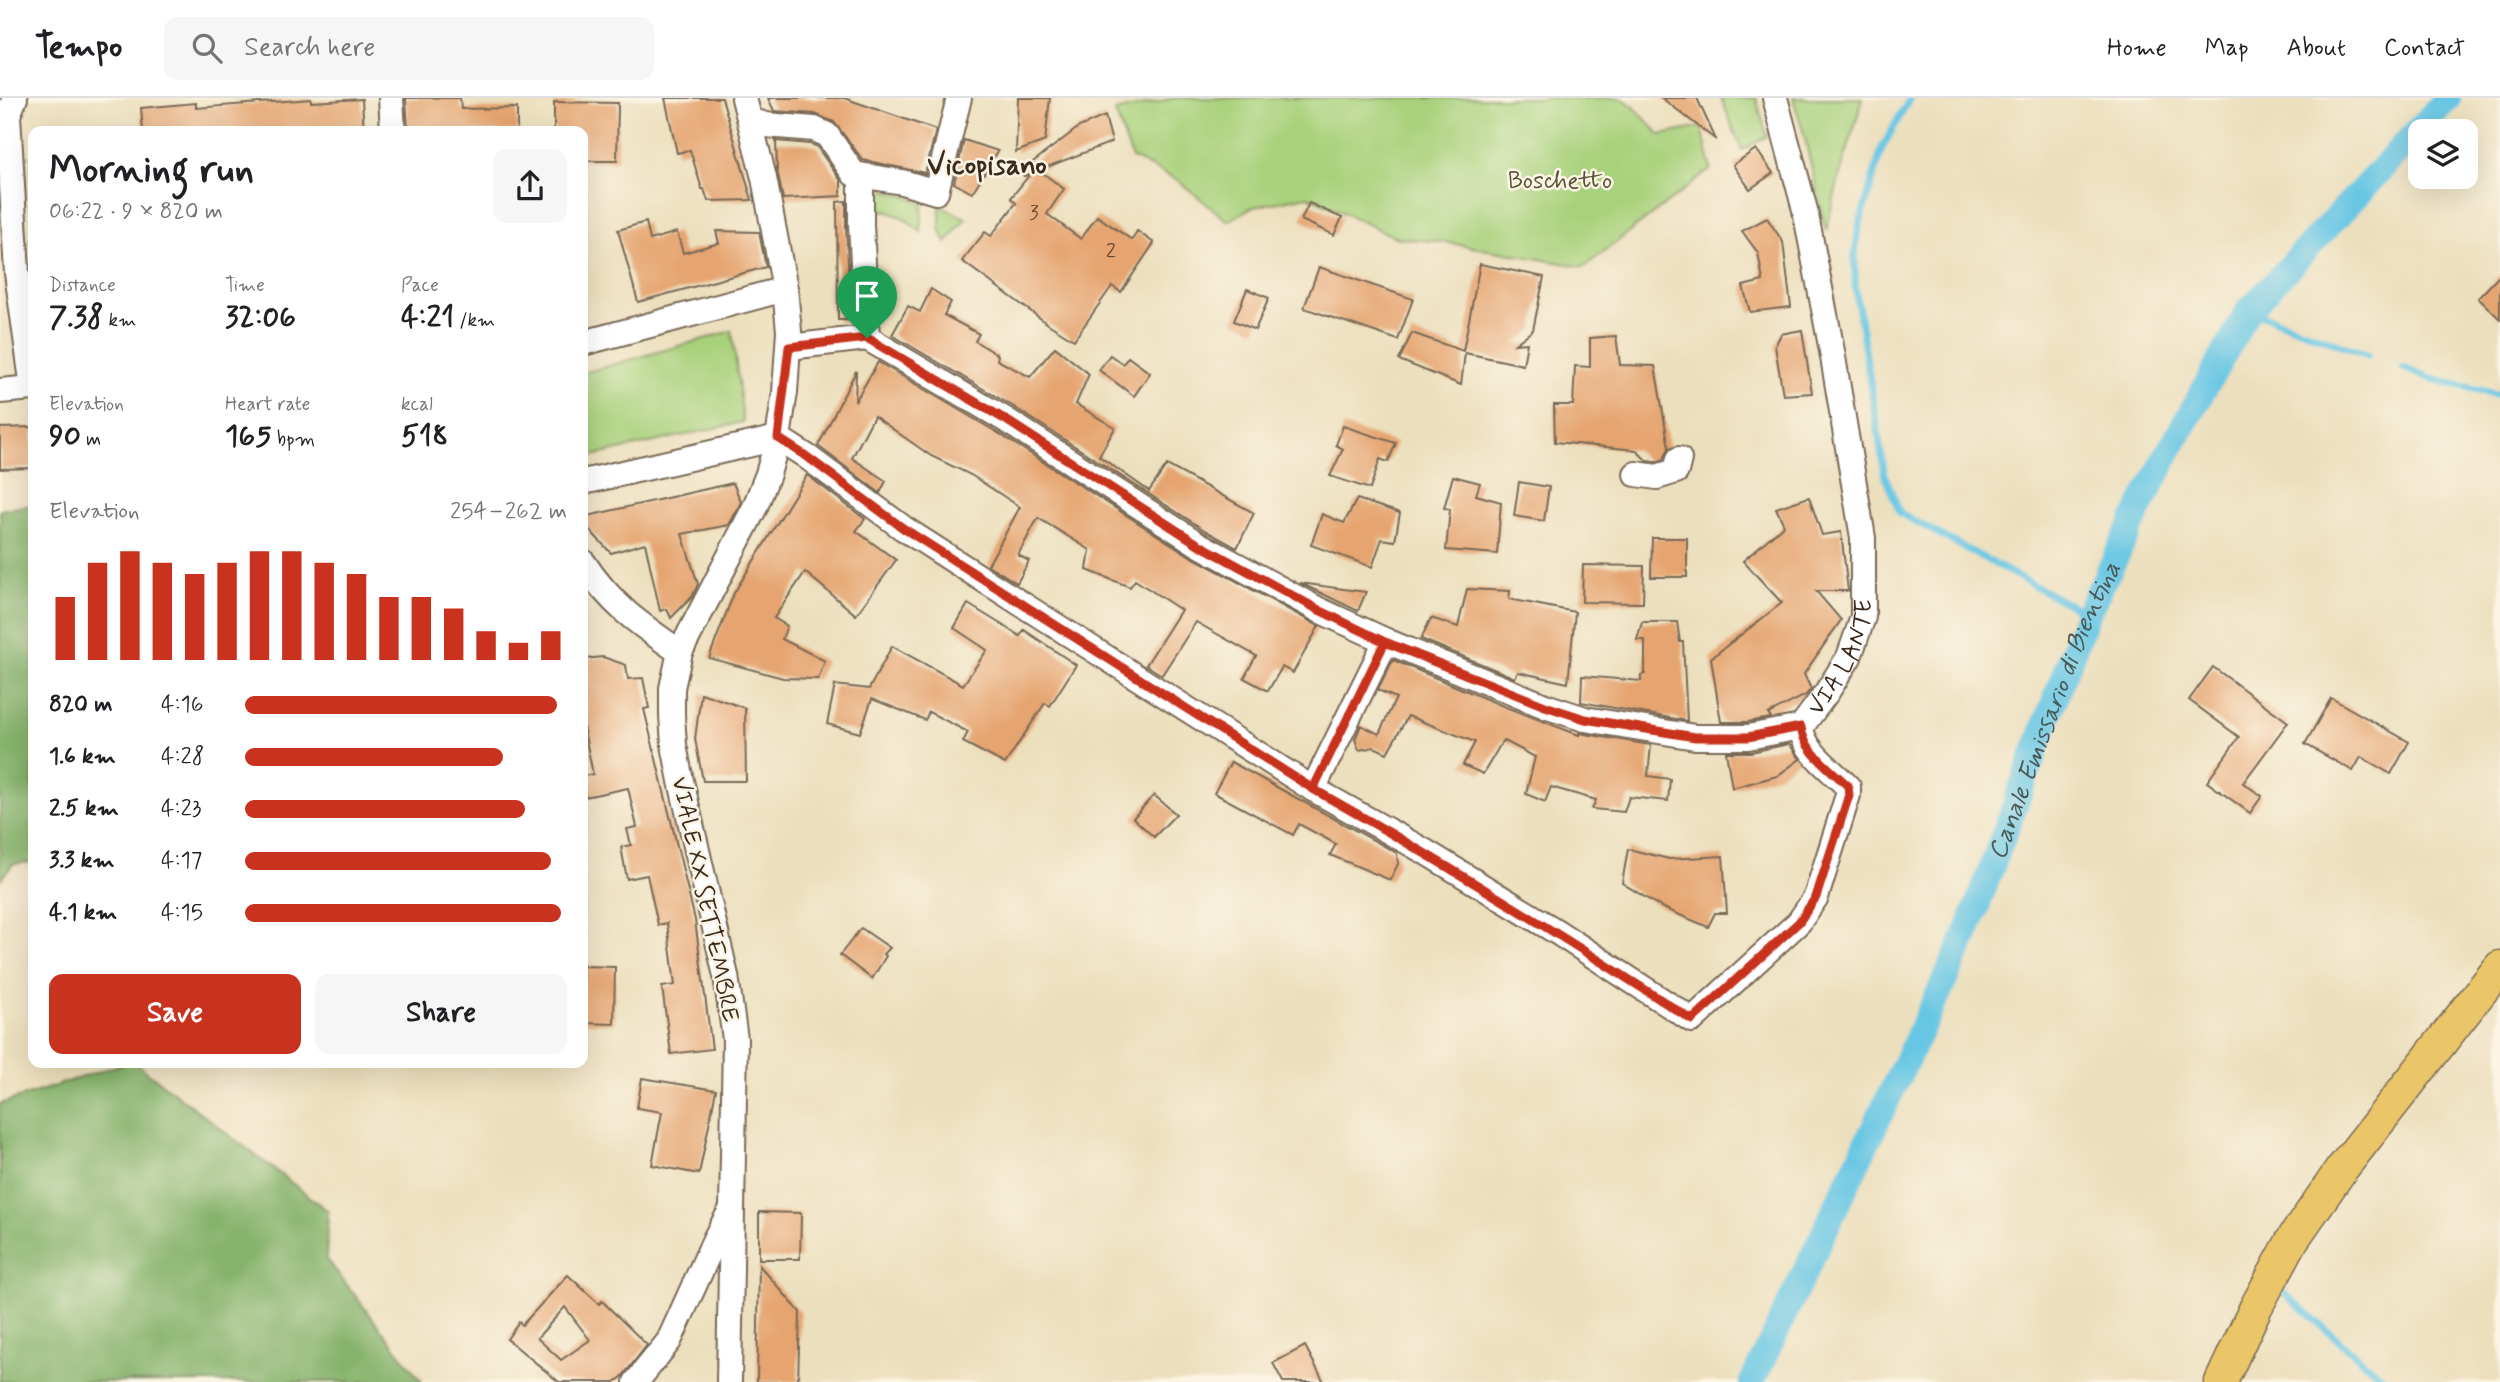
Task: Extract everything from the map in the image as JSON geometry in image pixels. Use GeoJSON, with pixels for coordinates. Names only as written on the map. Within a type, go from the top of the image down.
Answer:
{"type":"FeatureCollection","features":[{"type":"Feature","properties":{"kind":"main road"},"geometry":{"type":"LineString","coordinates":[[2221,1382],[2256,1307],[2293,1239],[2341,1170],[2500,967]]}},
{"type":"Feature","properties":{"kind":"street"},"geometry":{"type":"LineString","coordinates":[[15,98],[8,115],[28,316]]}},
{"type":"Feature","properties":{"kind":"street"},"geometry":{"type":"LineString","coordinates":[[391,98],[393,126]]}},
{"type":"Feature","properties":{"kind":"street"},"geometry":{"type":"LineString","coordinates":[[747,109],[766,125],[814,129],[827,135],[854,174],[936,192],[959,98]]}},
{"type":"Feature","properties":{"kind":"street","name":"VIA LANTE"},"geometry":{"type":"LineString","coordinates":[[867,338],[996,414],[1198,544],[1319,610],[1385,642],[1545,706],[1585,719],[1695,737],[1748,737],[1801,727],[1849,657],[1863,617],[1863,538],[1805,210],[1775,98]]}},
{"type":"Feature","properties":{"kind":"street","name":"VIALE XX SETTEMBRE"},"geometry":{"type":"LineString","coordinates":[[729,1382],[735,1038],[726,976],[692,836],[674,745],[672,688],[680,652],[755,507],[778,438],[789,347],[785,289],[747,109]]}},
{"type":"Feature","properties":{"kind":"street"},"geometry":{"type":"LineString","coordinates":[[789,347],[867,338],[861,176]]}},
{"type":"Feature","properties":{"kind":"street"},"geometry":{"type":"LineString","coordinates":[[588,341],[785,289]]}},
{"type":"Feature","properties":{"kind":"street"},"geometry":{"type":"LineString","coordinates":[[0,391],[28,388]]}},
{"type":"Feature","properties":{"kind":"street"},"geometry":{"type":"LineString","coordinates":[[588,481],[778,438],[903,528],[1313,789],[1424,851],[1546,925],[1692,1020],[1799,922],[1816,897],[1849,795],[1848,786],[1802,737],[1801,727]]}},
{"type":"Feature","properties":{"kind":"street"},"geometry":{"type":"LineString","coordinates":[[1636,474],[1665,476],[1676,471],[1679,459]]}},
{"type":"Feature","properties":{"kind":"street"},"geometry":{"type":"LineString","coordinates":[[588,569],[604,592],[633,620],[680,652]]}},
{"type":"Feature","properties":{"kind":"street"},"geometry":{"type":"LineString","coordinates":[[1313,789],[1385,642]]}},
{"type":"Feature","properties":{"kind":"street"},"geometry":{"type":"LineString","coordinates":[[636,1382],[669,1341],[716,1237],[732,1209]]}},
{"type":"Feature","properties":{"kind":"green space","name":"Boschetto"},"geometry":{"type":"Polygon","coordinates":[[[1174,98],[1622,98],[1660,135],[1702,127],[1711,169],[1584,267],[1444,242],[1397,238],[1308,196],[1253,207],[1228,221],[1176,179],[1132,158],[1115,112],[1174,98]]]}},
{"type":"Feature","properties":{"kind":"green space"},"geometry":{"type":"Polygon","coordinates":[[[1721,98],[1756,98],[1767,136],[1742,150],[1721,98]]]}},
{"type":"Feature","properties":{"kind":"green space"},"geometry":{"type":"Polygon","coordinates":[[[1793,98],[1863,98],[1826,231],[1804,134],[1793,98]]]}},
{"type":"Feature","properties":{"kind":"green space"},"geometry":{"type":"Polygon","coordinates":[[[871,185],[923,202],[921,232],[902,217],[866,204],[871,185]]]}},
{"type":"Feature","properties":{"kind":"green space"},"geometry":{"type":"Polygon","coordinates":[[[940,206],[966,218],[946,243],[940,229],[940,206]]]}},
{"type":"Feature","properties":{"kind":"green space"},"geometry":{"type":"Polygon","coordinates":[[[732,331],[743,422],[588,457],[588,372],[732,331]]]}},
{"type":"Feature","properties":{"kind":"green space"},"geometry":{"type":"Polygon","coordinates":[[[28,506],[28,862],[13,864],[0,880],[0,510],[28,506]]]}},
{"type":"Feature","properties":{"kind":"green space"},"geometry":{"type":"Polygon","coordinates":[[[110,1068],[142,1068],[328,1211],[326,1258],[422,1382],[0,1382],[0,1104],[110,1068]]]}},
{"type":"Feature","properties":{"kind":"building"},"geometry":{"type":"Polygon","coordinates":[[[406,98],[460,98],[461,109],[517,108],[517,126],[408,126],[406,98]]]}},
{"type":"Feature","properties":{"kind":"building"},"geometry":{"type":"Polygon","coordinates":[[[665,98],[722,98],[752,200],[708,201],[690,150],[677,153],[665,98]]]}},
{"type":"Feature","properties":{"kind":"building"},"geometry":{"type":"Polygon","coordinates":[[[768,98],[844,98],[936,130],[925,173],[863,160],[834,122],[815,114],[774,111],[768,98]]]}},
{"type":"Feature","properties":{"kind":"building"},"geometry":{"type":"Polygon","coordinates":[[[1018,98],[1050,98],[1045,141],[1016,152],[1018,98]]]}},
{"type":"Feature","properties":{"kind":"building"},"geometry":{"type":"Polygon","coordinates":[[[1662,98],[1697,98],[1716,140],[1662,98]]]}},
{"type":"Feature","properties":{"kind":"building"},"geometry":{"type":"Polygon","coordinates":[[[311,99],[311,102],[362,99],[364,126],[143,126],[141,108],[196,103],[196,108],[311,99]]]}},
{"type":"Feature","properties":{"kind":"building"},"geometry":{"type":"Polygon","coordinates":[[[554,102],[618,103],[617,161],[588,161],[588,126],[554,126],[554,102]]]}},
{"type":"Feature","properties":{"kind":"building"},"geometry":{"type":"Polygon","coordinates":[[[1105,116],[1112,142],[1039,170],[1064,189],[1047,214],[1081,239],[1097,216],[1132,240],[1137,231],[1154,243],[1121,292],[1112,286],[1074,340],[962,261],[985,232],[991,236],[1016,203],[1011,198],[1030,174],[1024,176],[1021,171],[1079,127],[1105,116]]]}},
{"type":"Feature","properties":{"kind":"building"},"geometry":{"type":"Polygon","coordinates":[[[964,140],[998,151],[972,193],[954,183],[964,140]]]}},
{"type":"Feature","properties":{"kind":"building"},"geometry":{"type":"Polygon","coordinates":[[[776,141],[817,147],[841,181],[841,196],[783,199],[777,170],[776,141]]]}},
{"type":"Feature","properties":{"kind":"building"},"geometry":{"type":"Polygon","coordinates":[[[1756,149],[1773,173],[1750,189],[1733,165],[1756,149]]]}},
{"type":"Feature","properties":{"kind":"building"},"geometry":{"type":"Polygon","coordinates":[[[846,201],[851,320],[838,320],[837,202],[846,201]]]}},
{"type":"Feature","properties":{"kind":"building"},"geometry":{"type":"Polygon","coordinates":[[[1309,203],[1342,218],[1334,235],[1301,220],[1309,203]]]}},
{"type":"Feature","properties":{"kind":"building"},"geometry":{"type":"Polygon","coordinates":[[[1767,218],[1783,242],[1791,307],[1750,312],[1743,286],[1763,281],[1758,253],[1742,231],[1767,218]]]}},
{"type":"Feature","properties":{"kind":"building"},"geometry":{"type":"Polygon","coordinates":[[[646,222],[650,240],[677,232],[683,253],[719,243],[716,231],[759,232],[766,267],[638,302],[618,230],[646,222]]]}},
{"type":"Feature","properties":{"kind":"building"},"geometry":{"type":"Polygon","coordinates":[[[1480,264],[1544,277],[1533,330],[1515,344],[1527,343],[1523,365],[1465,353],[1461,385],[1399,360],[1412,333],[1463,351],[1480,264]]]}},
{"type":"Feature","properties":{"kind":"building"},"geometry":{"type":"Polygon","coordinates":[[[1319,267],[1413,299],[1398,340],[1304,308],[1319,267]]]}},
{"type":"Feature","properties":{"kind":"building"},"geometry":{"type":"Polygon","coordinates":[[[2500,275],[2500,319],[2478,298],[2500,275]]]}},
{"type":"Feature","properties":{"kind":"building"},"geometry":{"type":"Polygon","coordinates":[[[931,289],[951,302],[944,315],[979,334],[975,341],[998,355],[997,360],[1030,377],[1055,347],[1089,374],[1076,404],[1115,428],[1099,456],[1149,491],[1167,465],[1254,513],[1237,548],[1206,531],[1014,407],[892,335],[908,306],[920,312],[931,289]]]}},
{"type":"Feature","properties":{"kind":"building"},"geometry":{"type":"Polygon","coordinates":[[[1247,289],[1269,298],[1255,330],[1234,321],[1247,289]]]}},
{"type":"Feature","properties":{"kind":"building"},"geometry":{"type":"Polygon","coordinates":[[[1802,330],[1812,393],[1783,395],[1775,346],[1781,334],[1802,330]]]}},
{"type":"Feature","properties":{"kind":"building"},"geometry":{"type":"Polygon","coordinates":[[[1616,336],[1620,365],[1655,366],[1669,448],[1664,459],[1656,462],[1647,461],[1636,450],[1555,442],[1554,405],[1573,405],[1575,366],[1590,367],[1590,338],[1616,336]]]}},
{"type":"Feature","properties":{"kind":"building"},"geometry":{"type":"Polygon","coordinates":[[[1110,355],[1123,364],[1128,357],[1150,373],[1134,396],[1099,370],[1110,355]]]}},
{"type":"Feature","properties":{"kind":"building"},"geometry":{"type":"Polygon","coordinates":[[[878,362],[998,433],[1190,556],[1319,626],[1293,673],[1282,667],[1268,691],[1244,678],[1256,656],[1196,622],[1162,675],[1146,665],[1181,610],[1135,580],[1130,587],[1087,570],[1090,550],[1038,518],[1018,555],[1029,561],[1017,583],[988,565],[1020,507],[971,475],[931,456],[874,416],[852,458],[886,481],[880,493],[818,446],[856,371],[855,402],[878,362]]]}},
{"type":"Feature","properties":{"kind":"building"},"geometry":{"type":"Polygon","coordinates":[[[1343,426],[1396,443],[1388,462],[1380,459],[1370,489],[1330,476],[1343,449],[1336,445],[1343,426]]]}},
{"type":"Feature","properties":{"kind":"building"},"geometry":{"type":"Polygon","coordinates":[[[28,427],[28,468],[0,469],[0,428],[28,427]]]}},
{"type":"Feature","properties":{"kind":"building"},"geometry":{"type":"Polygon","coordinates":[[[807,475],[865,519],[856,531],[896,560],[856,615],[805,572],[774,618],[787,626],[782,639],[825,661],[818,679],[783,678],[709,658],[734,593],[807,475]]]}},
{"type":"Feature","properties":{"kind":"building"},"geometry":{"type":"Polygon","coordinates":[[[1453,476],[1480,483],[1476,495],[1501,502],[1497,554],[1446,550],[1450,509],[1444,508],[1453,476]]]}},
{"type":"Feature","properties":{"kind":"building"},"geometry":{"type":"Polygon","coordinates":[[[1519,482],[1549,487],[1544,521],[1514,516],[1519,482]]]}},
{"type":"Feature","properties":{"kind":"building"},"geometry":{"type":"Polygon","coordinates":[[[733,483],[741,502],[729,525],[682,534],[698,584],[692,597],[671,618],[667,609],[660,611],[645,543],[611,553],[588,528],[588,516],[733,483]]]}},
{"type":"Feature","properties":{"kind":"building"},"geometry":{"type":"Polygon","coordinates":[[[1809,497],[1822,535],[1841,532],[1848,591],[1816,591],[1841,620],[1804,674],[1811,689],[1806,695],[1768,714],[1771,718],[1721,722],[1711,658],[1782,603],[1743,561],[1784,525],[1776,508],[1809,497]]]}},
{"type":"Feature","properties":{"kind":"building"},"geometry":{"type":"Polygon","coordinates":[[[1357,499],[1400,513],[1395,541],[1382,539],[1372,567],[1311,545],[1322,514],[1344,523],[1357,499]]]}},
{"type":"Feature","properties":{"kind":"building"},"geometry":{"type":"Polygon","coordinates":[[[1652,538],[1687,538],[1687,577],[1651,577],[1652,538]]]}},
{"type":"Feature","properties":{"kind":"building"},"geometry":{"type":"Polygon","coordinates":[[[1583,565],[1644,566],[1643,603],[1582,602],[1583,565]]]}},
{"type":"Feature","properties":{"kind":"building"},"geometry":{"type":"Polygon","coordinates":[[[1300,583],[1366,592],[1358,611],[1300,583]]]}},
{"type":"Feature","properties":{"kind":"building"},"geometry":{"type":"Polygon","coordinates":[[[1467,589],[1510,591],[1509,599],[1575,612],[1568,683],[1518,672],[1515,678],[1421,639],[1431,618],[1458,627],[1467,589]]]}},
{"type":"Feature","properties":{"kind":"building"},"geometry":{"type":"Polygon","coordinates":[[[968,604],[1020,636],[1024,630],[1076,665],[1050,706],[1045,703],[1005,764],[963,742],[968,732],[929,712],[925,720],[872,699],[860,733],[827,724],[835,685],[869,689],[892,646],[963,685],[987,650],[954,628],[968,604]]]}},
{"type":"Feature","properties":{"kind":"building"},"geometry":{"type":"Polygon","coordinates":[[[1642,622],[1677,622],[1680,642],[1683,642],[1687,721],[1581,702],[1582,676],[1641,681],[1641,675],[1645,674],[1645,640],[1637,640],[1642,622]]]}},
{"type":"Feature","properties":{"kind":"building"},"geometry":{"type":"Polygon","coordinates":[[[603,657],[626,665],[628,679],[643,678],[649,708],[644,709],[695,920],[712,1049],[671,1054],[662,987],[675,985],[667,923],[658,925],[647,875],[627,879],[621,847],[631,845],[627,829],[637,827],[628,788],[588,796],[588,775],[593,774],[588,750],[588,658],[603,657]]]}},
{"type":"Feature","properties":{"kind":"building"},"geometry":{"type":"Polygon","coordinates":[[[1393,660],[1579,735],[1651,745],[1648,776],[1670,779],[1668,801],[1629,797],[1624,812],[1592,809],[1596,800],[1551,787],[1545,802],[1526,794],[1535,757],[1503,740],[1483,774],[1463,765],[1475,742],[1408,716],[1387,753],[1374,747],[1359,750],[1355,739],[1361,725],[1379,734],[1396,698],[1378,690],[1393,660]]]}},
{"type":"Feature","properties":{"kind":"building"},"geometry":{"type":"Polygon","coordinates":[[[2213,667],[2288,722],[2243,783],[2262,796],[2250,813],[2207,782],[2239,737],[2189,700],[2213,667]]]}},
{"type":"Feature","properties":{"kind":"building"},"geometry":{"type":"Polygon","coordinates":[[[701,693],[745,708],[746,781],[703,781],[695,739],[701,693]]]}},
{"type":"Feature","properties":{"kind":"building"},"geometry":{"type":"Polygon","coordinates":[[[2331,698],[2409,742],[2391,774],[2361,757],[2353,771],[2305,744],[2331,698]]]}},
{"type":"Feature","properties":{"kind":"building"},"geometry":{"type":"Polygon","coordinates":[[[1789,744],[1800,759],[1777,776],[1732,788],[1726,752],[1751,752],[1789,744]]]}},
{"type":"Feature","properties":{"kind":"building"},"geometry":{"type":"Polygon","coordinates":[[[1231,762],[1397,853],[1398,864],[1390,880],[1330,855],[1336,844],[1299,824],[1293,835],[1214,793],[1231,762]]]}},
{"type":"Feature","properties":{"kind":"building"},"geometry":{"type":"Polygon","coordinates":[[[1154,795],[1176,814],[1154,837],[1133,818],[1154,795]]]}},
{"type":"Feature","properties":{"kind":"building"},"geometry":{"type":"Polygon","coordinates":[[[1628,849],[1669,859],[1723,856],[1727,913],[1715,913],[1708,927],[1661,907],[1622,883],[1628,849]]]}},
{"type":"Feature","properties":{"kind":"building"},"geometry":{"type":"Polygon","coordinates":[[[861,928],[890,948],[884,954],[886,956],[872,979],[840,955],[861,928]]]}},
{"type":"Feature","properties":{"kind":"building"},"geometry":{"type":"Polygon","coordinates":[[[588,966],[615,967],[614,1024],[588,1023],[588,966]]]}},
{"type":"Feature","properties":{"kind":"building"},"geometry":{"type":"Polygon","coordinates":[[[642,1078],[716,1090],[699,1174],[652,1165],[662,1112],[637,1108],[642,1078]]]}},
{"type":"Feature","properties":{"kind":"building"},"geometry":{"type":"Polygon","coordinates":[[[759,1212],[801,1213],[800,1259],[759,1259],[759,1212]]]}},
{"type":"Feature","properties":{"kind":"building"},"geometry":{"type":"Polygon","coordinates":[[[759,1265],[800,1312],[798,1382],[757,1382],[759,1265]]]}},
{"type":"Feature","properties":{"kind":"building"},"geometry":{"type":"Polygon","coordinates":[[[568,1275],[599,1304],[602,1301],[647,1345],[615,1382],[559,1382],[507,1339],[519,1322],[522,1325],[568,1275]],[[565,1307],[537,1338],[561,1360],[590,1340],[565,1307]]]}},
{"type":"Feature","properties":{"kind":"building"},"geometry":{"type":"Polygon","coordinates":[[[1305,1346],[1324,1382],[1283,1382],[1273,1363],[1305,1346]]]}},
{"type":"Feature","properties":{"kind":"waterway"},"geometry":{"type":"LineString","coordinates":[[1910,98],[1882,148],[1859,226],[1855,255],[1855,286],[1885,476],[1900,513],[2087,614]]}},
{"type":"Feature","properties":{"kind":"waterway","name":"Canale Emissario di Bientina"},"geometry":{"type":"LineString","coordinates":[[1752,1382],[1965,938],[2087,614],[2169,451],[2249,310],[2448,98]]}},
{"type":"Feature","properties":{"kind":"waterway"},"geometry":{"type":"LineString","coordinates":[[2249,310],[2368,355]]}},
{"type":"Feature","properties":{"kind":"waterway"},"geometry":{"type":"LineString","coordinates":[[2403,368],[2432,379],[2500,395]]}},
{"type":"Feature","properties":{"kind":"waterway"},"geometry":{"type":"LineString","coordinates":[[2284,1293],[2387,1382]]}},
{"type":"Feature","properties":{"kind":"district","name":"Vicopisano"},"geometry":{"type":"Point","coordinates":[987,164]}},
{"type":"Feature","properties":{"kind":"route"},"geometry":{"type":"LineString","coordinates":[[867,338],[789,347],[778,438],[903,528],[1313,789],[1385,642],[1545,706],[1585,719],[1695,737],[1760,736],[1801,727],[1802,737],[1848,786],[1849,795],[1816,897],[1799,922],[1692,1020],[1557,932],[1424,851],[1313,789],[1349,715],[1385,642],[1256,577],[1198,544],[1006,420],[867,338]]}}]}
